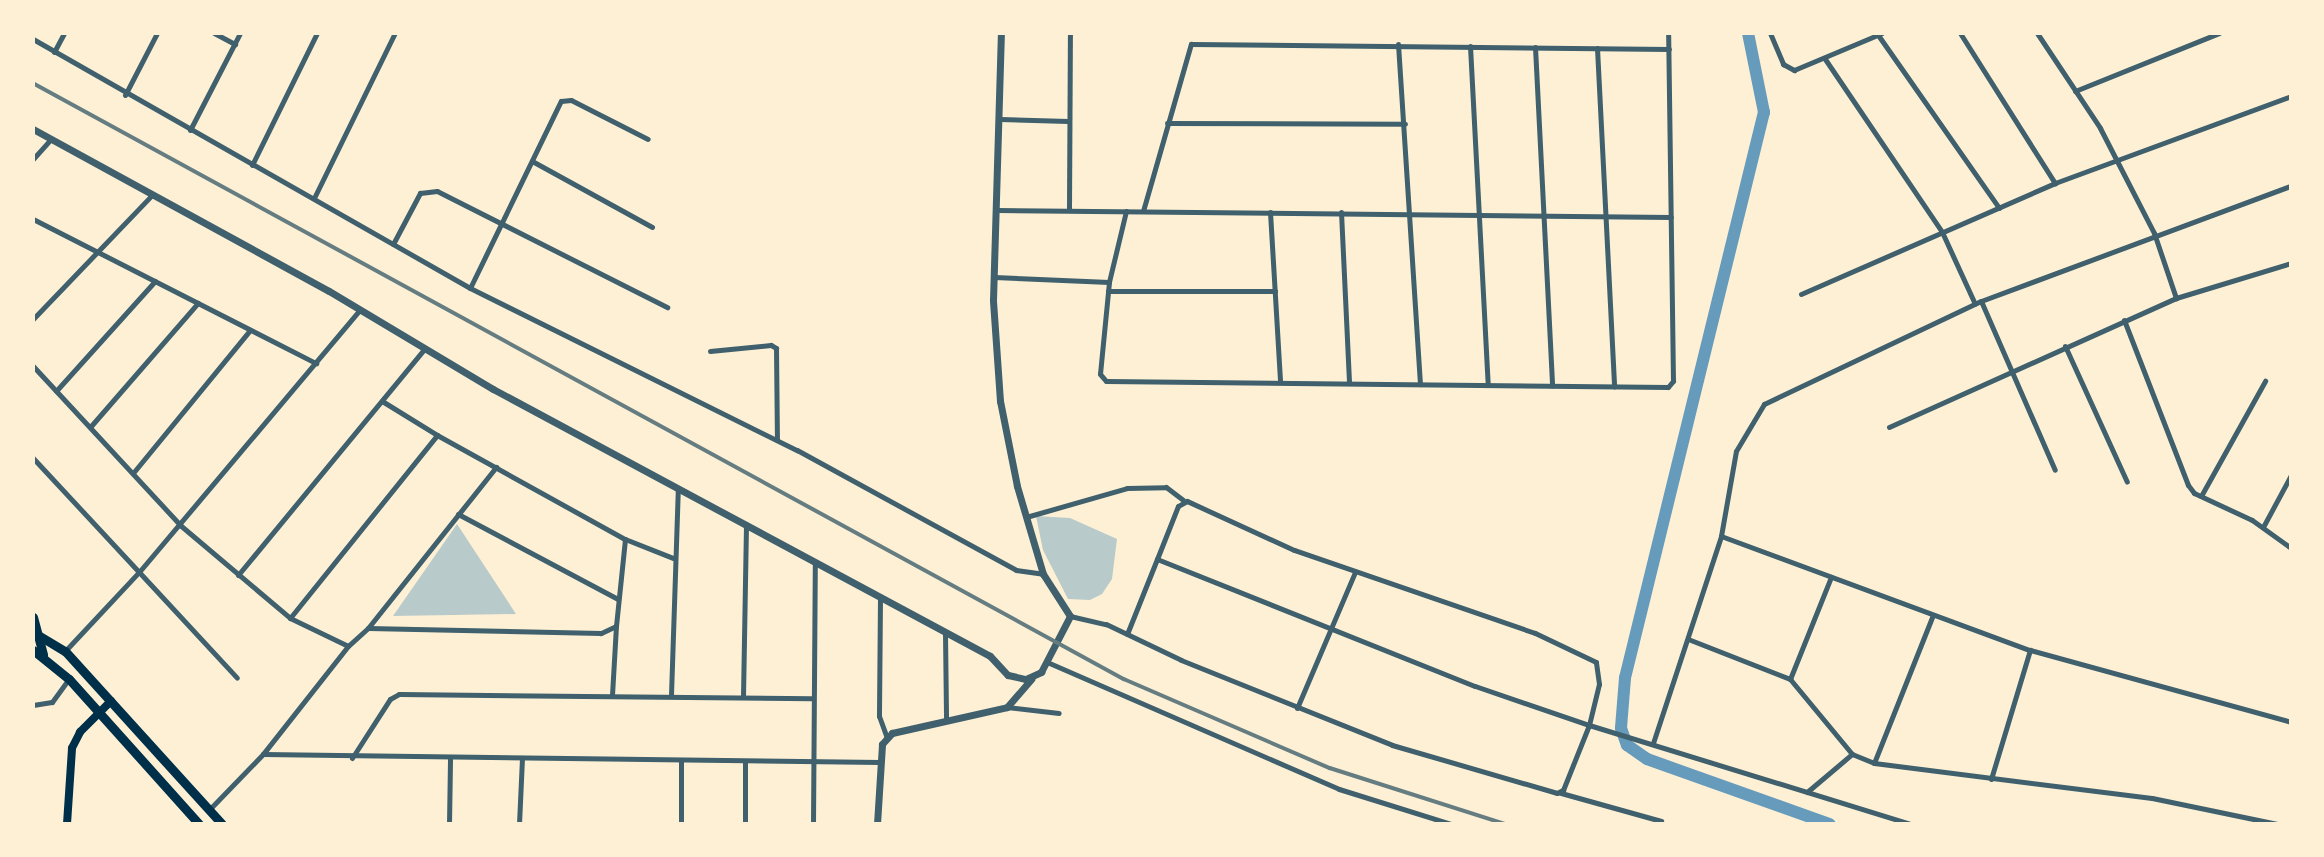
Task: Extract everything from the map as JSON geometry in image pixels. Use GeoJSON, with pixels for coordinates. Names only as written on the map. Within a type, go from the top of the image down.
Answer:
{"type":"FeatureCollection","features":[{"type":"Feature","properties":{"kind":"main road"},"geometry":{"type":"LineString","coordinates":[[33,617],[38,653],[69,679],[199,824]]}},
{"type":"Feature","properties":{"kind":"main road"},"geometry":{"type":"LineString","coordinates":[[36,634],[65,651],[222,824]]}},
{"type":"Feature","properties":{"kind":"main road"},"geometry":{"type":"LineString","coordinates":[[67,824],[72,748],[99,711],[111,701]]}},
{"type":"Feature","properties":{"kind":"street"},"geometry":{"type":"LineString","coordinates":[[54,52],[64,33]]}},
{"type":"Feature","properties":{"kind":"street"},"geometry":{"type":"LineString","coordinates":[[125,95],[157,33]]}},
{"type":"Feature","properties":{"kind":"street"},"geometry":{"type":"LineString","coordinates":[[214,33],[235,44]]}},
{"type":"Feature","properties":{"kind":"street"},"geometry":{"type":"LineString","coordinates":[[190,130],[240,33]]}},
{"type":"Feature","properties":{"kind":"street"},"geometry":{"type":"LineString","coordinates":[[252,165],[317,33]]}},
{"type":"Feature","properties":{"kind":"street"},"geometry":{"type":"LineString","coordinates":[[313,198],[395,33]]}},
{"type":"Feature","properties":{"kind":"street"},"geometry":{"type":"LineString","coordinates":[[1002,33],[994,277],[1000,401],[1026,517],[1043,574],[1070,616],[1106,624],[1297,708],[1392,745],[1661,821]]}},
{"type":"Feature","properties":{"kind":"street"},"geometry":{"type":"LineString","coordinates":[[1069,210],[1070,33]]}},
{"type":"Feature","properties":{"kind":"street"},"geometry":{"type":"LineString","coordinates":[[1143,211],[1194,33]]}},
{"type":"Feature","properties":{"kind":"street"},"geometry":{"type":"LineString","coordinates":[[1126,211],[1109,282],[1101,379],[1668,387],[1673,381],[1668,33]]}},
{"type":"Feature","properties":{"kind":"street"},"geometry":{"type":"LineString","coordinates":[[1770,33],[1787,68],[1794,70],[1880,34],[1999,208]]}},
{"type":"Feature","properties":{"kind":"street"},"geometry":{"type":"LineString","coordinates":[[1960,33],[2056,183]]}},
{"type":"Feature","properties":{"kind":"street"},"geometry":{"type":"LineString","coordinates":[[2037,33],[2115,159],[2154,233],[2176,298]]}},
{"type":"Feature","properties":{"kind":"street"},"geometry":{"type":"LineString","coordinates":[[2075,91],[2219,33]]}},
{"type":"Feature","properties":{"kind":"street"},"geometry":{"type":"LineString","coordinates":[[33,39],[125,95],[470,288],[777,440],[1016,570],[1043,574]]}},
{"type":"Feature","properties":{"kind":"street"},"geometry":{"type":"LineString","coordinates":[[1191,44],[1669,48]]}},
{"type":"Feature","properties":{"kind":"street"},"geometry":{"type":"LineString","coordinates":[[1398,44],[1412,213],[1420,384]]}},
{"type":"Feature","properties":{"kind":"street"},"geometry":{"type":"LineString","coordinates":[[1470,46],[1488,385]]}},
{"type":"Feature","properties":{"kind":"street"},"geometry":{"type":"LineString","coordinates":[[1535,47],[1552,386]]}},
{"type":"Feature","properties":{"kind":"street"},"geometry":{"type":"LineString","coordinates":[[1597,48],[1614,387]]}},
{"type":"Feature","properties":{"kind":"street"},"geometry":{"type":"LineString","coordinates":[[1825,59],[1942,232],[2011,369],[2055,470]]}},
{"type":"Feature","properties":{"kind":"street"},"geometry":{"type":"LineString","coordinates":[[1801,294],[2115,159],[2291,96]]}},
{"type":"Feature","properties":{"kind":"street"},"geometry":{"type":"LineString","coordinates":[[470,288],[532,161],[566,100],[648,139]]}},
{"type":"Feature","properties":{"kind":"street"},"geometry":{"type":"LineString","coordinates":[[1000,119],[1068,121]]}},
{"type":"Feature","properties":{"kind":"street"},"geometry":{"type":"LineString","coordinates":[[1167,123],[1405,124]]}},
{"type":"Feature","properties":{"kind":"street"},"geometry":{"type":"LineString","coordinates":[[33,129],[678,488],[990,656],[1007,675],[1026,679],[1033,676]]}},
{"type":"Feature","properties":{"kind":"street"},"geometry":{"type":"LineString","coordinates":[[33,159],[51,139]]}},
{"type":"Feature","properties":{"kind":"street"},"geometry":{"type":"LineString","coordinates":[[532,161],[652,228]]}},
{"type":"Feature","properties":{"kind":"street"},"geometry":{"type":"LineString","coordinates":[[1653,743],[1721,536],[1736,451],[1764,404],[1978,303],[2154,233],[2291,186]]}},
{"type":"Feature","properties":{"kind":"street"},"geometry":{"type":"LineString","coordinates":[[393,244],[420,193],[429,190],[502,223],[667,307]]}},
{"type":"Feature","properties":{"kind":"street"},"geometry":{"type":"LineString","coordinates":[[33,319],[100,253],[152,195]]}},
{"type":"Feature","properties":{"kind":"street"},"geometry":{"type":"LineString","coordinates":[[997,209],[1671,217]]}},
{"type":"Feature","properties":{"kind":"street"},"geometry":{"type":"LineString","coordinates":[[1270,212],[1280,382]]}},
{"type":"Feature","properties":{"kind":"street"},"geometry":{"type":"LineString","coordinates":[[1341,212],[1349,383]]}},
{"type":"Feature","properties":{"kind":"street"},"geometry":{"type":"LineString","coordinates":[[33,219],[316,363]]}},
{"type":"Feature","properties":{"kind":"street"},"geometry":{"type":"LineString","coordinates":[[1889,427],[2011,369],[2176,298],[2291,263]]}},
{"type":"Feature","properties":{"kind":"street"},"geometry":{"type":"LineString","coordinates":[[994,277],[1109,282]]}},
{"type":"Feature","properties":{"kind":"street"},"geometry":{"type":"LineString","coordinates":[[56,391],[155,281]]}},
{"type":"Feature","properties":{"kind":"street"},"geometry":{"type":"LineString","coordinates":[[1108,291],[1275,291]]}},
{"type":"Feature","properties":{"kind":"street"},"geometry":{"type":"LineString","coordinates":[[91,426],[198,303]]}},
{"type":"Feature","properties":{"kind":"street"},"geometry":{"type":"LineString","coordinates":[[65,651],[180,525],[360,310]]}},
{"type":"Feature","properties":{"kind":"street"},"geometry":{"type":"LineString","coordinates":[[2124,320],[2188,485],[2201,496],[2263,527],[2291,548]]}},
{"type":"Feature","properties":{"kind":"street"},"geometry":{"type":"LineString","coordinates":[[133,473],[250,330]]}},
{"type":"Feature","properties":{"kind":"street"},"geometry":{"type":"LineString","coordinates":[[710,351],[771,345],[776,348],[777,440]]}},
{"type":"Feature","properties":{"kind":"street"},"geometry":{"type":"LineString","coordinates":[[2065,346],[2127,482]]}},
{"type":"Feature","properties":{"kind":"street"},"geometry":{"type":"LineString","coordinates":[[238,575],[425,348]]}},
{"type":"Feature","properties":{"kind":"street"},"geometry":{"type":"LineString","coordinates":[[33,366],[180,525],[290,618],[348,646]]}},
{"type":"Feature","properties":{"kind":"street"},"geometry":{"type":"LineString","coordinates":[[2201,496],[2265,381]]}},
{"type":"Feature","properties":{"kind":"street"},"geometry":{"type":"LineString","coordinates":[[382,401],[437,435],[625,539],[673,558]]}},
{"type":"Feature","properties":{"kind":"street"},"geometry":{"type":"LineString","coordinates":[[290,618],[437,435]]}},
{"type":"Feature","properties":{"kind":"street"},"geometry":{"type":"LineString","coordinates":[[33,458],[237,678]]}},
{"type":"Feature","properties":{"kind":"street"},"geometry":{"type":"LineString","coordinates":[[209,810],[262,754],[348,646],[368,628],[496,467]]}},
{"type":"Feature","properties":{"kind":"street"},"geometry":{"type":"LineString","coordinates":[[2263,527],[2291,475]]}},
{"type":"Feature","properties":{"kind":"street"},"geometry":{"type":"LineString","coordinates":[[1026,517],[1127,488],[1166,487],[1183,500],[1354,572],[1535,633],[1597,662],[1599,684],[1589,725],[1561,793]]}},
{"type":"Feature","properties":{"kind":"street"},"geometry":{"type":"LineString","coordinates":[[671,695],[673,558],[678,488]]}},
{"type":"Feature","properties":{"kind":"street"},"geometry":{"type":"LineString","coordinates":[[1127,634],[1183,500]]}},
{"type":"Feature","properties":{"kind":"street"},"geometry":{"type":"LineString","coordinates":[[458,514],[618,599]]}},
{"type":"Feature","properties":{"kind":"street"},"geometry":{"type":"LineString","coordinates":[[743,698],[746,524]]}},
{"type":"Feature","properties":{"kind":"street"},"geometry":{"type":"LineString","coordinates":[[1721,536],[2030,650],[2291,722]]}},
{"type":"Feature","properties":{"kind":"street"},"geometry":{"type":"LineString","coordinates":[[612,695],[625,539]]}},
{"type":"Feature","properties":{"kind":"street"},"geometry":{"type":"LineString","coordinates":[[1157,559],[1331,630],[1589,725],[1910,824]]}},
{"type":"Feature","properties":{"kind":"street"},"geometry":{"type":"LineString","coordinates":[[813,824],[815,562]]}},
{"type":"Feature","properties":{"kind":"street"},"geometry":{"type":"LineString","coordinates":[[1297,708],[1354,572]]}},
{"type":"Feature","properties":{"kind":"street"},"geometry":{"type":"LineString","coordinates":[[1790,679],[1831,577]]}},
{"type":"Feature","properties":{"kind":"street"},"geometry":{"type":"LineString","coordinates":[[877,824],[880,762],[887,738],[879,716],[880,598]]}},
{"type":"Feature","properties":{"kind":"street"},"geometry":{"type":"LineString","coordinates":[[1874,764],[1933,615]]}},
{"type":"Feature","properties":{"kind":"street"},"geometry":{"type":"LineString","coordinates":[[1007,706],[1047,662],[1070,616]]}},
{"type":"Feature","properties":{"kind":"street"},"geometry":{"type":"LineString","coordinates":[[368,628],[601,633],[616,626]]}},
{"type":"Feature","properties":{"kind":"street"},"geometry":{"type":"LineString","coordinates":[[945,633],[946,720]]}},
{"type":"Feature","properties":{"kind":"street"},"geometry":{"type":"LineString","coordinates":[[1688,639],[1790,679],[1852,754],[1874,764],[2152,798],[2251,822],[2277,824]]}},
{"type":"Feature","properties":{"kind":"street"},"geometry":{"type":"LineString","coordinates":[[1991,779],[2030,650]]}},
{"type":"Feature","properties":{"kind":"street"},"geometry":{"type":"LineString","coordinates":[[1047,662],[1339,789],[1451,824]]}},
{"type":"Feature","properties":{"kind":"street"},"geometry":{"type":"LineString","coordinates":[[33,705],[52,702],[69,679]]}},
{"type":"Feature","properties":{"kind":"street"},"geometry":{"type":"LineString","coordinates":[[352,758],[390,699],[399,694],[812,698]]}},
{"type":"Feature","properties":{"kind":"street"},"geometry":{"type":"LineString","coordinates":[[887,738],[907,726],[1007,706],[1059,713]]}},
{"type":"Feature","properties":{"kind":"street"},"geometry":{"type":"LineString","coordinates":[[262,754],[352,758],[880,762]]}},
{"type":"Feature","properties":{"kind":"street"},"geometry":{"type":"LineString","coordinates":[[1807,792],[1852,754]]}},
{"type":"Feature","properties":{"kind":"street"},"geometry":{"type":"LineString","coordinates":[[449,824],[450,758]]}},
{"type":"Feature","properties":{"kind":"street"},"geometry":{"type":"LineString","coordinates":[[519,824],[522,759]]}},
{"type":"Feature","properties":{"kind":"street"},"geometry":{"type":"LineString","coordinates":[[681,761],[681,824]]}},
{"type":"Feature","properties":{"kind":"street"},"geometry":{"type":"LineString","coordinates":[[745,762],[745,824]]}},
{"type":"Feature","properties":{"kind":"shaded area"},"geometry":{"type":"Polygon","coordinates":[[[1036,516],[1070,518],[1117,539],[1112,579],[1102,594],[1090,600],[1068,599],[1043,550],[1036,516]]]}},
{"type":"Feature","properties":{"kind":"shaded area"},"geometry":{"type":"Polygon","coordinates":[[[457,524],[516,614],[393,616],[457,524]]]}},
{"type":"Feature","properties":{"kind":"waterway"},"geometry":{"type":"LineString","coordinates":[[1748,33],[1764,112],[1625,678],[1621,728],[1627,745],[1647,759],[1830,824]]}},
{"type":"Feature","properties":{"kind":"railway"},"geometry":{"type":"LineString","coordinates":[[33,83],[1124,679],[1330,768],[1505,824]]}}]}
